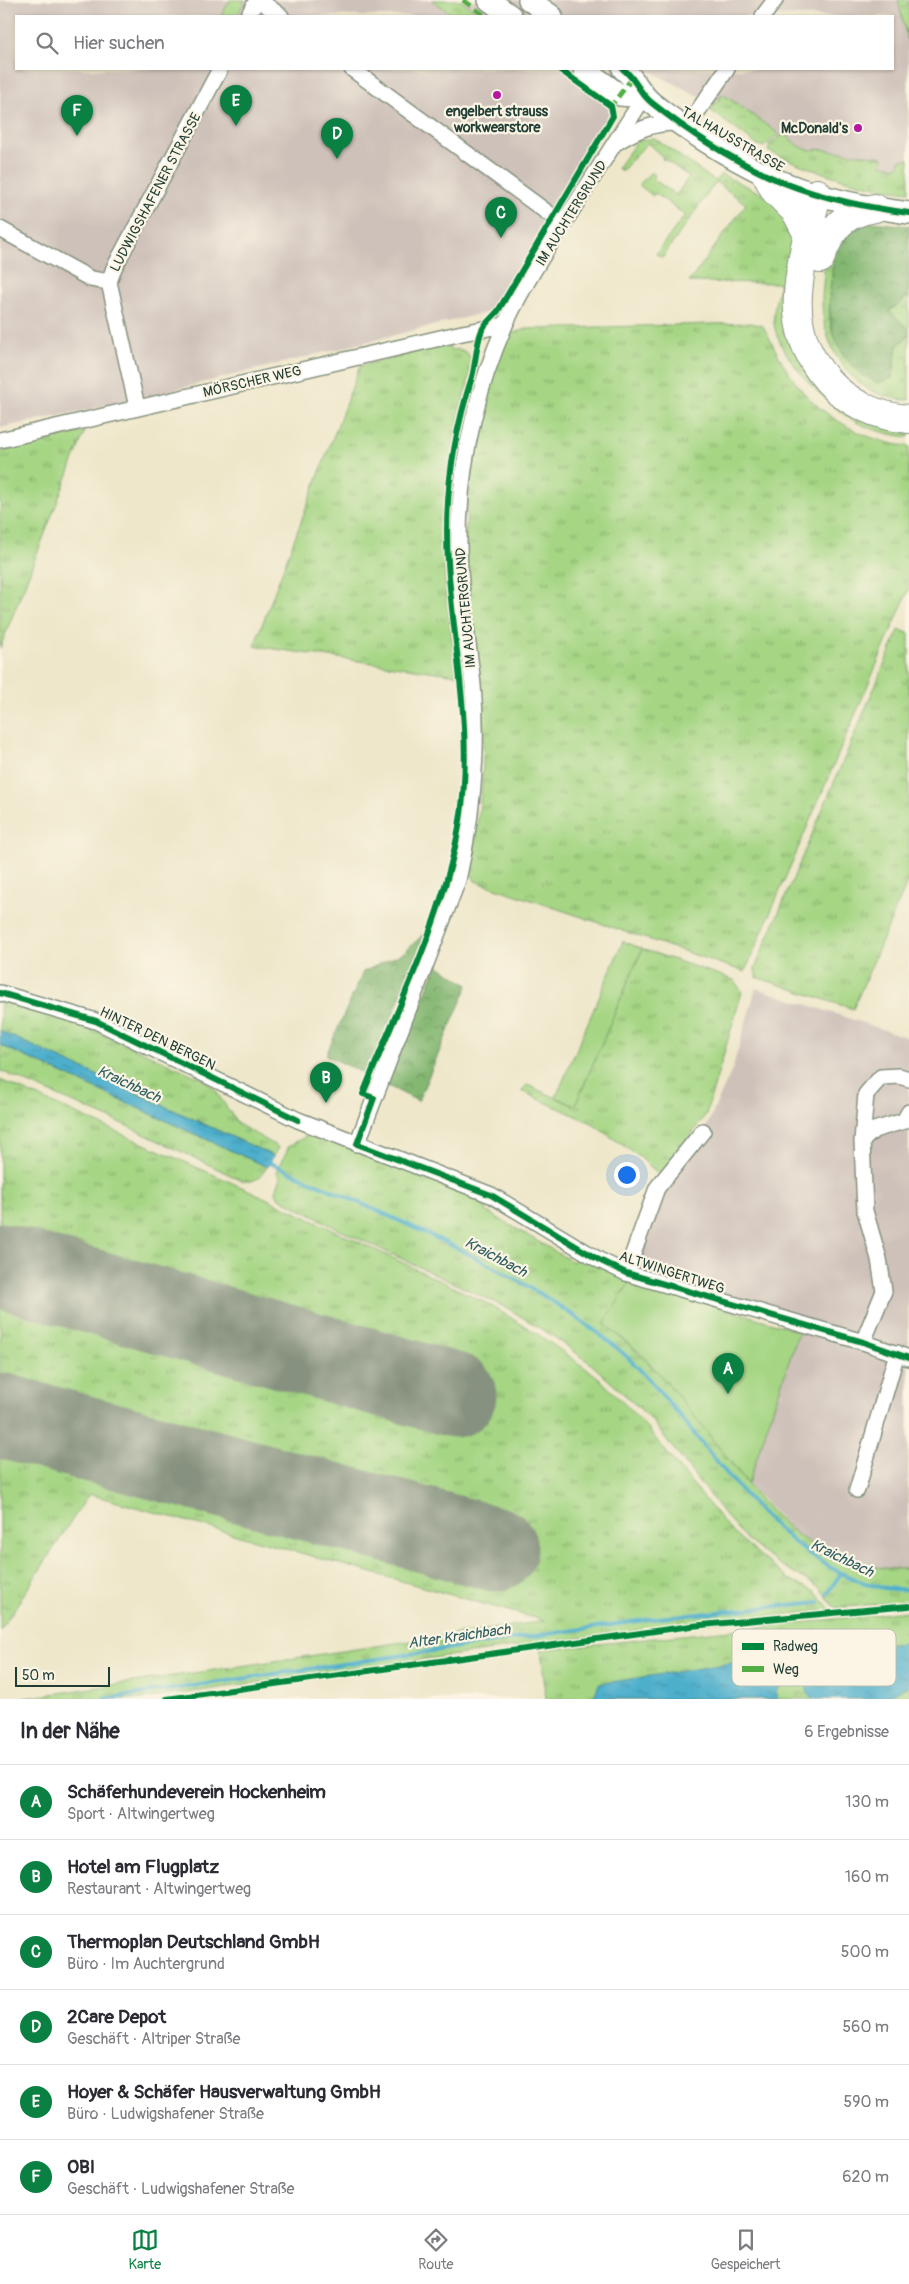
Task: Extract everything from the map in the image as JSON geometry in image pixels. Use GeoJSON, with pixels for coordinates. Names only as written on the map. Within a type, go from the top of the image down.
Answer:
{"type":"FeatureCollection","features":[{"type":"Feature","properties":{"kind":"highway"},"geometry":{"type":"LineString","coordinates":[[767,176],[775,191],[796,212],[808,234]]}},
{"type":"Feature","properties":{"kind":"highway"},"geometry":{"type":"LineString","coordinates":[[825,195],[808,234],[798,294],[801,330],[816,368],[834,390],[873,412],[909,419]]}},
{"type":"Feature","properties":{"kind":"highway"},"geometry":{"type":"LineString","coordinates":[[825,195],[824,224],[816,284],[815,309],[818,331],[833,363],[853,386],[883,401],[909,405]]}},
{"type":"Feature","properties":{"kind":"highway"},"geometry":{"type":"LineString","coordinates":[[820,259],[830,234],[842,221],[856,211],[875,208]]}},
{"type":"Feature","properties":{"kind":"main road"},"geometry":{"type":"LineString","coordinates":[[489,0],[511,15]]}},
{"type":"Feature","properties":{"kind":"main road"},"geometry":{"type":"LineString","coordinates":[[529,0],[551,15]]}},
{"type":"Feature","properties":{"kind":"main road"},"geometry":{"type":"LineString","coordinates":[[585,70],[620,95],[644,97]]}},
{"type":"Feature","properties":{"kind":"main road","name":"TALHAUSSTRASSE"},"geometry":{"type":"LineString","coordinates":[[624,70],[633,76],[644,97],[682,126],[767,176],[825,195],[875,208],[909,213]]}},
{"type":"Feature","properties":{"kind":"street"},"geometry":{"type":"LineString","coordinates":[[249,15],[258,0],[280,15]]}},
{"type":"Feature","properties":{"kind":"street"},"geometry":{"type":"LineString","coordinates":[[764,15],[775,0]]}},
{"type":"Feature","properties":{"kind":"street","name":"LUDWIGSHAFENER STRASSE"},"geometry":{"type":"LineString","coordinates":[[137,408],[109,282],[114,268],[219,70]]}},
{"type":"Feature","properties":{"kind":"street"},"geometry":{"type":"LineString","coordinates":[[353,70],[563,224]]}},
{"type":"Feature","properties":{"kind":"street"},"geometry":{"type":"LineString","coordinates":[[614,144],[640,128],[656,124],[682,126],[725,72]]}},
{"type":"Feature","properties":{"kind":"street","name":"IM AUCHTERGRUND"},"geometry":{"type":"LineString","coordinates":[[357,1144],[458,880],[468,837],[476,761],[475,723],[462,595],[460,500],[465,453],[471,424],[481,389],[505,325],[563,224],[644,97]]}},
{"type":"Feature","properties":{"kind":"street"},"geometry":{"type":"LineString","coordinates":[[0,229],[91,278],[109,282]]}},
{"type":"Feature","properties":{"kind":"street","name":"MÖRSCHER WEG"},"geometry":{"type":"LineString","coordinates":[[0,440],[505,325]]}},
{"type":"Feature","properties":{"kind":"street","name":"HINTER DEN BERGEN"},"geometry":{"type":"LineString","coordinates":[[0,993],[96,1021],[298,1120]]}},
{"type":"Feature","properties":{"kind":"street"},"geometry":{"type":"LineString","coordinates":[[863,1342],[884,1291],[879,1258],[865,1211],[862,1141],[866,1094],[881,1077],[899,1076],[909,1079]]}},
{"type":"Feature","properties":{"kind":"street"},"geometry":{"type":"LineString","coordinates":[[862,1141],[874,1130],[904,1121],[909,1112]]}},
{"type":"Feature","properties":{"kind":"street","name":"ALTWINGERTWEG"},"geometry":{"type":"LineString","coordinates":[[298,1120],[491,1195],[599,1260],[626,1273],[863,1342],[903,1356],[857,1490]]}},
{"type":"Feature","properties":{"kind":"street"},"geometry":{"type":"LineString","coordinates":[[626,1273],[657,1188],[703,1130]]}},
{"type":"Feature","properties":{"kind":"shaded area"},"geometry":{"type":"Polygon","coordinates":[[[0,0],[908,0],[909,173],[820,159],[648,70],[894,70],[894,15],[15,15],[15,70],[638,70],[495,312],[475,315],[125,402],[0,428],[0,0]]]}},
{"type":"Feature","properties":{"kind":"shaded area"},"geometry":{"type":"Polygon","coordinates":[[[756,988],[909,1038],[908,1570],[867,1568],[832,1556],[795,1534],[748,1484],[801,1325],[629,1269],[672,1174],[703,1134],[732,1070],[756,988]]]}},
{"type":"Feature","properties":{"kind":"green space"},"geometry":{"type":"Polygon","coordinates":[[[230,0],[245,0],[238,15],[222,15],[230,0]]]}},
{"type":"Feature","properties":{"kind":"green space"},"geometry":{"type":"Polygon","coordinates":[[[432,0],[460,0],[481,15],[453,15],[432,0]]]}},
{"type":"Feature","properties":{"kind":"green space"},"geometry":{"type":"Polygon","coordinates":[[[898,0],[909,0],[909,47],[898,0]]]}},
{"type":"Feature","properties":{"kind":"green space"},"geometry":{"type":"Polygon","coordinates":[[[723,94],[779,134],[764,147],[757,145],[710,110],[723,94]]]}},
{"type":"Feature","properties":{"kind":"green space"},"geometry":{"type":"Polygon","coordinates":[[[784,134],[799,146],[808,149],[883,157],[882,165],[898,167],[900,160],[909,159],[909,192],[854,182],[802,165],[768,151],[770,144],[784,134]]]}},
{"type":"Feature","properties":{"kind":"green space"},"geometry":{"type":"Polygon","coordinates":[[[654,138],[715,181],[721,174],[775,200],[796,221],[801,356],[909,424],[909,437],[879,431],[857,423],[829,402],[806,379],[787,354],[775,329],[774,312],[780,283],[689,282],[746,204],[716,182],[662,258],[656,254],[685,215],[655,193],[653,196],[639,185],[651,172],[655,175],[653,179],[676,195],[689,177],[662,159],[663,157],[647,143],[622,171],[617,168],[637,141],[654,138]]]}},
{"type":"Feature","properties":{"kind":"green space"},"geometry":{"type":"Polygon","coordinates":[[[855,220],[909,226],[909,296],[889,311],[909,330],[909,335],[897,346],[892,378],[878,383],[852,366],[836,341],[832,327],[830,297],[833,266],[839,248],[855,220]]]}},
{"type":"Feature","properties":{"kind":"green space"},"geometry":{"type":"Polygon","coordinates":[[[850,232],[835,258],[829,310],[832,334],[892,378],[897,346],[909,335],[909,400],[888,397],[869,389],[854,378],[841,363],[831,346],[822,306],[824,269],[827,259],[850,232]]]}},
{"type":"Feature","properties":{"kind":"green space"},"geometry":{"type":"Polygon","coordinates":[[[909,296],[909,330],[889,311],[909,296]]]}},
{"type":"Feature","properties":{"kind":"green space"},"geometry":{"type":"Polygon","coordinates":[[[751,323],[763,326],[794,380],[821,409],[848,427],[863,434],[894,444],[909,446],[909,589],[745,972],[475,881],[471,872],[482,785],[483,733],[468,597],[466,529],[471,462],[477,430],[496,365],[510,334],[526,329],[751,323]]]}},
{"type":"Feature","properties":{"kind":"green space"},"geometry":{"type":"Polygon","coordinates":[[[448,344],[450,350],[466,352],[473,361],[454,438],[444,512],[447,604],[457,675],[254,646],[360,366],[448,344]]]}},
{"type":"Feature","properties":{"kind":"green space"},"geometry":{"type":"Polygon","coordinates":[[[85,431],[0,648],[0,452],[85,431]]]}},
{"type":"Feature","properties":{"kind":"green space"},"geometry":{"type":"Polygon","coordinates":[[[899,630],[909,633],[909,878],[853,1009],[756,977],[755,968],[899,630]]]}},
{"type":"Feature","properties":{"kind":"green space"},"geometry":{"type":"Polygon","coordinates":[[[425,933],[369,1076],[326,1055],[363,972],[403,953],[425,933]]]}},
{"type":"Feature","properties":{"kind":"green space"},"geometry":{"type":"Polygon","coordinates":[[[623,941],[642,949],[575,1106],[556,1097],[623,941]]]}},
{"type":"Feature","properties":{"kind":"green space"},"geometry":{"type":"Polygon","coordinates":[[[642,949],[734,980],[742,992],[706,1114],[662,1177],[641,1158],[591,1123],[521,1091],[527,1085],[575,1106],[642,949]]]}},
{"type":"Feature","properties":{"kind":"green space"},"geometry":{"type":"Polygon","coordinates":[[[437,965],[468,985],[418,1101],[386,1085],[437,965]]]}},
{"type":"Feature","properties":{"kind":"green space"},"geometry":{"type":"Polygon","coordinates":[[[0,1000],[87,1027],[205,1080],[215,1090],[238,1124],[278,1147],[274,1156],[0,1031],[0,1000]]]}},
{"type":"Feature","properties":{"kind":"green space"},"geometry":{"type":"Polygon","coordinates":[[[0,1045],[267,1167],[253,1181],[241,1180],[125,1125],[1,1071],[0,1045]]]}},
{"type":"Feature","properties":{"kind":"green space"},"geometry":{"type":"Polygon","coordinates":[[[0,1080],[255,1193],[439,1280],[490,1305],[539,1335],[598,1377],[641,1421],[730,1530],[788,1579],[815,1592],[831,1610],[690,1624],[549,1642],[142,1699],[18,1699],[545,1621],[89,1494],[0,1631],[0,1080]]]}},
{"type":"Feature","properties":{"kind":"green space"},"geometry":{"type":"Polygon","coordinates":[[[313,1132],[490,1200],[486,1211],[573,1262],[580,1251],[631,1280],[605,1325],[649,1363],[669,1384],[755,1494],[779,1519],[805,1540],[835,1556],[869,1566],[909,1569],[909,1601],[835,1608],[820,1588],[779,1564],[747,1540],[725,1515],[649,1417],[590,1363],[556,1338],[509,1309],[342,1231],[279,1198],[276,1192],[280,1178],[277,1172],[289,1146],[313,1132]]]}},
{"type":"Feature","properties":{"kind":"green space"},"geometry":{"type":"Polygon","coordinates":[[[631,1280],[799,1331],[748,1484],[666,1381],[639,1352],[604,1324],[631,1280]]]}},
{"type":"Feature","properties":{"kind":"green space"},"geometry":{"type":"Polygon","coordinates":[[[909,1611],[909,1642],[896,1644],[896,1629],[739,1629],[909,1611]]]}},
{"type":"Feature","properties":{"kind":"green space"},"geometry":{"type":"Polygon","coordinates":[[[732,1630],[732,1686],[810,1686],[807,1691],[813,1699],[546,1699],[541,1650],[732,1630]]]}},
{"type":"Feature","properties":{"kind":"green space"},"geometry":{"type":"Polygon","coordinates":[[[909,1686],[909,1699],[879,1699],[909,1686]]]}},
{"type":"Feature","properties":{"kind":"water"},"geometry":{"type":"Polygon","coordinates":[[[0,1031],[274,1156],[267,1167],[0,1045],[0,1031]]]}},
{"type":"Feature","properties":{"kind":"water"},"geometry":{"type":"Polygon","coordinates":[[[909,1642],[909,1686],[879,1699],[813,1699],[807,1691],[807,1686],[896,1686],[896,1644],[909,1642]]]}},
{"type":"Feature","properties":{"kind":"water"},"geometry":{"type":"Polygon","coordinates":[[[732,1663],[732,1686],[780,1686],[776,1692],[778,1699],[593,1699],[599,1684],[732,1663]]]}},
{"type":"Feature","properties":{"kind":"waterway","name":"Kraichbach"},"geometry":{"type":"LineString","coordinates":[[266,1161],[445,1242],[531,1288],[572,1315],[612,1344],[650,1380],[727,1475],[768,1519],[790,1539],[815,1557],[849,1577],[891,1589],[909,1589]]}},
{"type":"Feature","properties":{"kind":"waterway","name":"Alter Kraichbach"},"geometry":{"type":"LineString","coordinates":[[827,1594],[841,1573]]}},
{"type":"Feature","properties":{"kind":"waterway","name":"Alter Kraichbach"},"geometry":{"type":"LineString","coordinates":[[104,1699],[658,1618],[819,1602]]}},
{"type":"Feature","properties":{"kind":"runway"},"geometry":{"type":"LineString","coordinates":[[0,1265],[454,1395]]}},
{"type":"Feature","properties":{"kind":"runway"},"geometry":{"type":"LineString","coordinates":[[0,1415],[495,1549]]}},
{"type":"Feature","properties":{"kind":"marked path"},"geometry":{"type":"LineString","coordinates":[[463,0],[484,15]]}},
{"type":"Feature","properties":{"kind":"marked path"},"geometry":{"type":"LineString","coordinates":[[608,104],[611,106],[633,77]]}},
{"type":"Feature","properties":{"kind":"cycle path"},"geometry":{"type":"LineString","coordinates":[[560,70],[611,106],[613,116],[498,311],[483,327],[478,341],[473,371],[455,445],[447,515],[450,593],[461,688],[465,751],[461,814],[445,886],[433,922],[363,1094],[374,1098],[357,1144],[491,1195],[599,1260],[626,1273],[863,1342],[909,1358]]}},
{"type":"Feature","properties":{"kind":"cycle path"},"geometry":{"type":"LineString","coordinates":[[624,70],[644,95],[665,113],[708,143],[753,169],[819,195],[874,208],[909,213]]}},
{"type":"Feature","properties":{"kind":"cycle path"},"geometry":{"type":"LineString","coordinates":[[0,993],[96,1021],[298,1120]]}},
{"type":"Feature","properties":{"kind":"cycle path"},"geometry":{"type":"LineString","coordinates":[[167,1699],[691,1626],[909,1606]]}},
{"type":"Feature","properties":{"kind":"place","name":"engelbert strauss workwearstore"},"geometry":{"type":"Point","coordinates":[497,95]}},
{"type":"Feature","properties":{"kind":"place","name":"Hoyer & Schäfer Hausverwaltung GmbH"},"geometry":{"type":"Point","coordinates":[236,126]}},
{"type":"Feature","properties":{"kind":"place","name":"McDonald's"},"geometry":{"type":"Point","coordinates":[858,128]}},
{"type":"Feature","properties":{"kind":"place","name":"OBI"},"geometry":{"type":"Point","coordinates":[77,136]}},
{"type":"Feature","properties":{"kind":"place","name":"2Care Depot"},"geometry":{"type":"Point","coordinates":[337,159]}},
{"type":"Feature","properties":{"kind":"place","name":"Thermoplan Deutschland GmbH"},"geometry":{"type":"Point","coordinates":[501,238]}},
{"type":"Feature","properties":{"kind":"place","name":"Hotel am Flugplatz"},"geometry":{"type":"Point","coordinates":[326,1103]}},
{"type":"Feature","properties":{"kind":"place","name":"Schäferhundeverein Hockenheim"},"geometry":{"type":"Point","coordinates":[728,1394]}}]}
